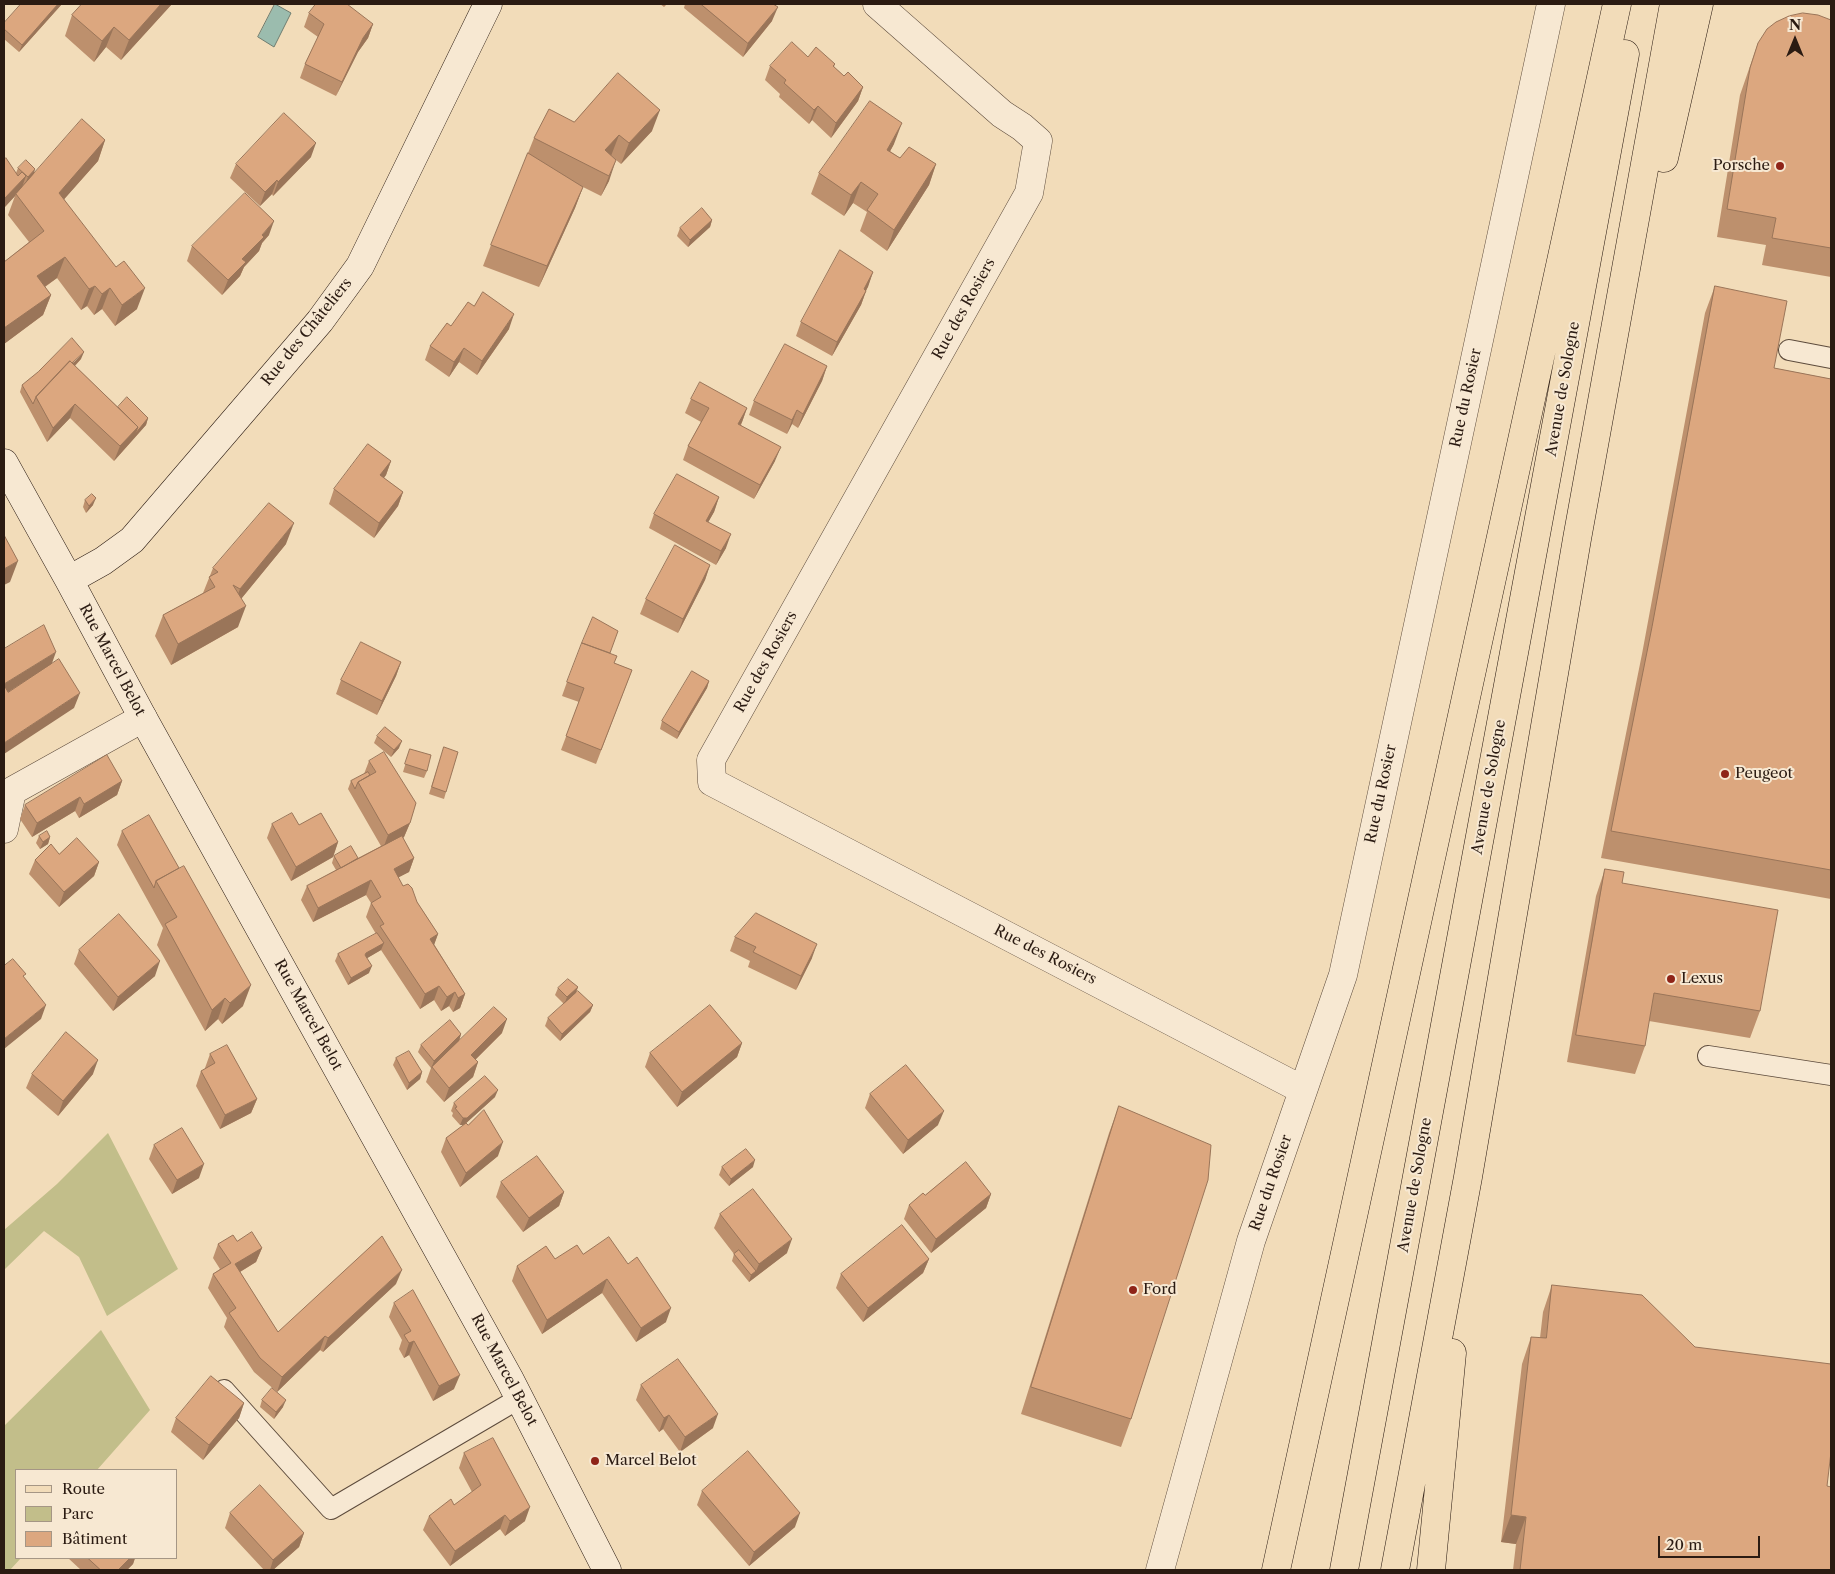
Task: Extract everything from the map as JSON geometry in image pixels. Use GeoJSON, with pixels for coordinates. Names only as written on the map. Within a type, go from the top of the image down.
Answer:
{"type":"FeatureCollection","features":[{"type":"Feature","properties":{"kind":"main road"},"geometry":{"type":"LineString","coordinates":[[1276,1570],[1617,4]]}},
{"type":"Feature","properties":{"kind":"main road","name":"Avenue de Sologne"},"geometry":{"type":"LineString","coordinates":[[1344,1570],[1634,4]]}},
{"type":"Feature","properties":{"kind":"main road"},"geometry":{"type":"LineString","coordinates":[[1395,1570],[1468,1177],[1577,539],[1674,4]]}},
{"type":"Feature","properties":{"kind":"main road"},"geometry":{"type":"LineString","coordinates":[[1577,539],[1699,4]]}},
{"type":"Feature","properties":{"kind":"main road"},"geometry":{"type":"LineString","coordinates":[[1431,1570],[1468,1177]]}},
{"type":"Feature","properties":{"kind":"main road"},"geometry":{"type":"LineString","coordinates":[[1284,1570],[1313,1404]]}},
{"type":"Feature","properties":{"kind":"street","name":"Rue des Châteliers"},"geometry":{"type":"LineString","coordinates":[[70,580],[103,561],[132,540],[320,321],[343,290],[360,266],[488,4]]}},
{"type":"Feature","properties":{"kind":"street","name":"Rue des Rosiers"},"geometry":{"type":"LineString","coordinates":[[878,4],[1002,114],[1022,127],[1038,141],[1029,193],[711,760],[712,782],[1303,1090]]}},
{"type":"Feature","properties":{"kind":"street","name":"Rue du Rosier"},"geometry":{"type":"LineString","coordinates":[[1160,1570],[1252,1241],[1343,974],[1551,4]]}},
{"type":"Feature","properties":{"kind":"street","name":"Rue Marcel Belot"},"geometry":{"type":"LineString","coordinates":[[4,463],[70,580],[143,718],[520,1398],[607,1570]]}},
{"type":"Feature","properties":{"kind":"street"},"geometry":{"type":"LineString","coordinates":[[4,829],[12,791],[143,718]]}},
{"type":"Feature","properties":{"kind":"lane"},"geometry":{"type":"LineString","coordinates":[[1788,350],[1831,358]]}},
{"type":"Feature","properties":{"kind":"lane"},"geometry":{"type":"LineString","coordinates":[[1708,1056],[1831,1075]]}},
{"type":"Feature","properties":{"kind":"lane"},"geometry":{"type":"LineString","coordinates":[[224,1390],[331,1510],[520,1398]]}},
{"type":"Feature","properties":{"kind":"green space"},"geometry":{"type":"Polygon","coordinates":[[[108,1133],[178,1269],[107,1316],[79,1257],[44,1231],[4,1270],[4,1230],[57,1184],[108,1133]]]}},
{"type":"Feature","properties":{"kind":"green space"},"geometry":{"type":"Polygon","coordinates":[[[101,1330],[150,1410],[98,1469],[15,1469],[15,1559],[20,1559],[10,1570],[4,1570],[4,1426],[101,1330]]]}},
{"type":"Feature","properties":{"kind":"shaded area"},"geometry":{"type":"Polygon","coordinates":[[[275,4],[291,13],[274,47],[258,37],[275,4]]]}},
{"type":"Feature","properties":{"kind":"building"},"geometry":{"type":"Polygon","coordinates":[[[21,4],[58,4],[22,45],[4,29],[4,23],[21,4]]]}},
{"type":"Feature","properties":{"kind":"building"},"geometry":{"type":"Polygon","coordinates":[[[82,4],[161,4],[129,40],[114,27],[102,41],[72,15],[82,4]]]}},
{"type":"Feature","properties":{"kind":"building"},"geometry":{"type":"Polygon","coordinates":[[[316,4],[347,4],[373,24],[363,38],[342,82],[305,64],[324,24],[309,13],[316,4]]]}},
{"type":"Feature","properties":{"kind":"building"},"geometry":{"type":"Polygon","coordinates":[[[701,4],[773,4],[778,7],[748,43],[701,4]]]}},
{"type":"Feature","properties":{"kind":"building","name":"Porsche"},"geometry":{"type":"Polygon","coordinates":[[[1803,13],[1818,15],[1831,20],[1831,248],[1772,238],[1776,218],[1727,209],[1750,68],[1758,43],[1767,29],[1776,22],[1789,16],[1803,13]]]}},
{"type":"Feature","properties":{"kind":"building"},"geometry":{"type":"Polygon","coordinates":[[[792,42],[808,57],[816,47],[835,64],[833,66],[844,76],[848,72],[863,87],[836,123],[818,106],[814,110],[784,83],[786,80],[770,66],[792,42]]]}},
{"type":"Feature","properties":{"kind":"building"},"geometry":{"type":"Polygon","coordinates":[[[618,73],[660,110],[629,143],[619,135],[605,150],[616,160],[609,176],[534,138],[549,109],[574,122],[618,73]]]}},
{"type":"Feature","properties":{"kind":"building"},"geometry":{"type":"Polygon","coordinates":[[[870,101],[902,123],[887,150],[900,158],[909,147],[936,164],[894,230],[867,210],[878,194],[861,182],[851,195],[819,173],[870,101]]]}},
{"type":"Feature","properties":{"kind":"building"},"geometry":{"type":"Polygon","coordinates":[[[284,113],[316,143],[278,182],[277,180],[265,192],[236,164],[284,113]]]}},
{"type":"Feature","properties":{"kind":"building"},"geometry":{"type":"Polygon","coordinates":[[[82,119],[105,140],[59,193],[116,267],[124,261],[145,288],[122,305],[110,288],[102,294],[95,286],[89,289],[65,257],[37,276],[51,295],[4,328],[4,262],[44,231],[16,194],[82,119]]]}},
{"type":"Feature","properties":{"kind":"building"},"geometry":{"type":"Polygon","coordinates":[[[528,153],[583,187],[547,266],[491,245],[528,153]]]}},
{"type":"Feature","properties":{"kind":"building"},"geometry":{"type":"Polygon","coordinates":[[[6,158],[18,176],[22,172],[26,176],[4,199],[4,160],[6,158]]]}},
{"type":"Feature","properties":{"kind":"building"},"geometry":{"type":"Polygon","coordinates":[[[26,160],[35,169],[28,177],[18,168],[26,160]]]}},
{"type":"Feature","properties":{"kind":"building"},"geometry":{"type":"Polygon","coordinates":[[[245,193],[274,221],[262,235],[264,237],[242,259],[246,262],[228,280],[192,246],[245,193]]]}},
{"type":"Feature","properties":{"kind":"building"},"geometry":{"type":"Polygon","coordinates":[[[702,208],[712,220],[690,240],[680,228],[702,208]]]}},
{"type":"Feature","properties":{"kind":"building"},"geometry":{"type":"Polygon","coordinates":[[[840,250],[873,272],[864,289],[866,291],[837,342],[801,322],[840,250]]]}},
{"type":"Feature","properties":{"kind":"building"},"geometry":{"type":"Polygon","coordinates":[[[1715,286],[1787,301],[1774,368],[1831,379],[1831,870],[1611,831],[1652,627],[1715,286]]]}},
{"type":"Feature","properties":{"kind":"building"},"geometry":{"type":"Polygon","coordinates":[[[483,292],[514,314],[482,361],[464,348],[454,362],[430,346],[447,323],[451,326],[468,302],[474,306],[483,292]]]}},
{"type":"Feature","properties":{"kind":"building"},"geometry":{"type":"Polygon","coordinates":[[[72,338],[84,352],[72,363],[70,361],[36,397],[33,404],[22,385],[72,338]]]}},
{"type":"Feature","properties":{"kind":"building"},"geometry":{"type":"Polygon","coordinates":[[[785,344],[827,366],[803,414],[797,410],[792,420],[754,401],[785,344]]]}},
{"type":"Feature","properties":{"kind":"building"},"geometry":{"type":"Polygon","coordinates":[[[70,361],[138,427],[120,446],[75,404],[53,428],[36,397],[70,361]]]}},
{"type":"Feature","properties":{"kind":"building"},"geometry":{"type":"Polygon","coordinates":[[[700,382],[747,408],[738,424],[781,447],[760,485],[688,446],[709,408],[691,399],[700,382]]]}},
{"type":"Feature","properties":{"kind":"building"},"geometry":{"type":"Polygon","coordinates":[[[127,397],[148,418],[135,434],[138,427],[118,407],[127,397]]]}},
{"type":"Feature","properties":{"kind":"building"},"geometry":{"type":"Polygon","coordinates":[[[368,444],[391,461],[380,475],[403,492],[379,523],[334,489],[368,444]]]}},
{"type":"Feature","properties":{"kind":"building"},"geometry":{"type":"Polygon","coordinates":[[[677,474],[719,497],[706,521],[731,534],[721,551],[654,514],[677,474]]]}},
{"type":"Feature","properties":{"kind":"building"},"geometry":{"type":"Polygon","coordinates":[[[92,494],[96,498],[89,506],[85,500],[92,494]]]}},
{"type":"Feature","properties":{"kind":"building"},"geometry":{"type":"Polygon","coordinates":[[[269,503],[294,523],[240,589],[233,585],[246,606],[178,644],[163,615],[215,587],[209,577],[218,572],[213,568],[269,503]]]}},
{"type":"Feature","properties":{"kind":"building"},"geometry":{"type":"Polygon","coordinates":[[[4,535],[18,561],[4,569],[4,535]]]}},
{"type":"Feature","properties":{"kind":"building"},"geometry":{"type":"Polygon","coordinates":[[[675,545],[710,565],[683,619],[646,599],[675,545]]]}},
{"type":"Feature","properties":{"kind":"building"},"geometry":{"type":"Polygon","coordinates":[[[593,617],[618,631],[610,653],[582,643],[593,617]]]}},
{"type":"Feature","properties":{"kind":"building"},"geometry":{"type":"Polygon","coordinates":[[[44,625],[56,652],[4,684],[4,649],[44,625]]]}},
{"type":"Feature","properties":{"kind":"building"},"geometry":{"type":"Polygon","coordinates":[[[361,642],[401,662],[382,701],[341,680],[361,642]]]}},
{"type":"Feature","properties":{"kind":"building"},"geometry":{"type":"Polygon","coordinates":[[[582,643],[617,656],[614,663],[632,670],[601,750],[566,736],[584,688],[567,682],[582,643]]]}},
{"type":"Feature","properties":{"kind":"building"},"geometry":{"type":"Polygon","coordinates":[[[59,659],[80,693],[4,743],[4,685],[8,692],[59,659]]]}},
{"type":"Feature","properties":{"kind":"building"},"geometry":{"type":"Polygon","coordinates":[[[692,671],[709,681],[679,732],[662,721],[692,671]]]}},
{"type":"Feature","properties":{"kind":"building"},"geometry":{"type":"Polygon","coordinates":[[[385,727],[402,741],[394,750],[377,736],[385,727]]]}},
{"type":"Feature","properties":{"kind":"building"},"geometry":{"type":"Polygon","coordinates":[[[444,747],[458,752],[446,792],[432,787],[444,747]]]}},
{"type":"Feature","properties":{"kind":"building"},"geometry":{"type":"Polygon","coordinates":[[[410,749],[431,755],[427,771],[405,764],[410,749]]]}},
{"type":"Feature","properties":{"kind":"building"},"geometry":{"type":"Polygon","coordinates":[[[384,752],[416,803],[410,823],[388,835],[358,782],[376,772],[369,761],[384,752]]]}},
{"type":"Feature","properties":{"kind":"building"},"geometry":{"type":"Polygon","coordinates":[[[107,755],[122,781],[84,804],[80,797],[37,823],[25,805],[107,755]]]}},
{"type":"Feature","properties":{"kind":"building"},"geometry":{"type":"Polygon","coordinates":[[[368,772],[370,775],[358,782],[355,789],[351,781],[368,772]]]}},
{"type":"Feature","properties":{"kind":"building"},"geometry":{"type":"Polygon","coordinates":[[[292,813],[299,825],[321,813],[338,842],[296,867],[272,824],[292,813]]]}},
{"type":"Feature","properties":{"kind":"building"},"geometry":{"type":"Polygon","coordinates":[[[149,815],[179,868],[156,881],[154,888],[122,831],[149,815]]]}},
{"type":"Feature","properties":{"kind":"building"},"geometry":{"type":"Polygon","coordinates":[[[47,831],[50,837],[43,842],[39,836],[47,831]]]}},
{"type":"Feature","properties":{"kind":"building"},"geometry":{"type":"Polygon","coordinates":[[[402,836],[414,858],[394,869],[403,886],[408,884],[412,888],[417,902],[438,934],[430,939],[465,994],[458,998],[455,992],[447,997],[439,986],[425,994],[380,926],[384,924],[371,903],[381,897],[371,880],[318,908],[307,886],[402,836]]]}},
{"type":"Feature","properties":{"kind":"building"},"geometry":{"type":"Polygon","coordinates":[[[77,838],[99,862],[64,892],[35,860],[51,844],[59,854],[77,838]]]}},
{"type":"Feature","properties":{"kind":"building"},"geometry":{"type":"Polygon","coordinates":[[[351,846],[358,858],[341,868],[334,856],[351,846]]]}},
{"type":"Feature","properties":{"kind":"building"},"geometry":{"type":"Polygon","coordinates":[[[184,866],[251,985],[230,1003],[225,998],[212,1010],[165,924],[177,917],[156,881],[184,866]]]}},
{"type":"Feature","properties":{"kind":"building","name":"Lexus"},"geometry":{"type":"Polygon","coordinates":[[[1605,869],[1624,872],[1622,883],[1778,910],[1760,1011],[1654,993],[1645,1046],[1576,1035],[1605,869]]]}},
{"type":"Feature","properties":{"kind":"building"},"geometry":{"type":"Polygon","coordinates":[[[756,913],[817,944],[801,976],[753,952],[756,947],[735,937],[756,913]]]}},
{"type":"Feature","properties":{"kind":"building"},"geometry":{"type":"Polygon","coordinates":[[[119,914],[160,961],[118,997],[79,950],[119,914]]]}},
{"type":"Feature","properties":{"kind":"building"},"geometry":{"type":"Polygon","coordinates":[[[377,933],[384,943],[365,955],[372,966],[351,978],[338,954],[377,933]]]}},
{"type":"Feature","properties":{"kind":"building"},"geometry":{"type":"Polygon","coordinates":[[[13,959],[26,974],[23,976],[46,1005],[4,1039],[4,966],[13,959]]]}},
{"type":"Feature","properties":{"kind":"building"},"geometry":{"type":"Polygon","coordinates":[[[568,979],[578,987],[567,997],[558,988],[568,979]]]}},
{"type":"Feature","properties":{"kind":"building"},"geometry":{"type":"Polygon","coordinates":[[[578,991],[593,1005],[562,1034],[548,1018],[578,991]]]}},
{"type":"Feature","properties":{"kind":"building"},"geometry":{"type":"Polygon","coordinates":[[[710,1005],[742,1043],[682,1092],[650,1053],[710,1005]]]}},
{"type":"Feature","properties":{"kind":"building"},"geometry":{"type":"Polygon","coordinates":[[[494,1007],[507,1019],[471,1055],[478,1062],[449,1088],[432,1067],[494,1007]]]}},
{"type":"Feature","properties":{"kind":"building"},"geometry":{"type":"Polygon","coordinates":[[[450,1020],[461,1034],[434,1061],[421,1045],[450,1020]]]}},
{"type":"Feature","properties":{"kind":"building"},"geometry":{"type":"Polygon","coordinates":[[[66,1032],[98,1060],[63,1101],[32,1074],[66,1032]]]}},
{"type":"Feature","properties":{"kind":"building"},"geometry":{"type":"Polygon","coordinates":[[[227,1045],[257,1099],[225,1115],[201,1071],[215,1063],[210,1054],[227,1045]]]}},
{"type":"Feature","properties":{"kind":"building"},"geometry":{"type":"Polygon","coordinates":[[[409,1051],[422,1072],[409,1083],[396,1058],[409,1051]]]}},
{"type":"Feature","properties":{"kind":"building"},"geometry":{"type":"Polygon","coordinates":[[[906,1065],[944,1111],[908,1140],[870,1094],[906,1065]]]}},
{"type":"Feature","properties":{"kind":"building"},"geometry":{"type":"Polygon","coordinates":[[[485,1076],[498,1090],[467,1118],[463,1118],[455,1108],[457,1107],[454,1103],[485,1076]]]}},
{"type":"Feature","properties":{"kind":"building"},"geometry":{"type":"Polygon","coordinates":[[[1119,1106],[1211,1145],[1208,1180],[1131,1419],[1031,1387],[1119,1106]]]}},
{"type":"Feature","properties":{"kind":"building"},"geometry":{"type":"Polygon","coordinates":[[[484,1110],[503,1142],[466,1173],[446,1138],[466,1123],[468,1125],[484,1110]]]}},
{"type":"Feature","properties":{"kind":"building"},"geometry":{"type":"Polygon","coordinates":[[[182,1128],[204,1164],[177,1180],[154,1145],[182,1128]]]}},
{"type":"Feature","properties":{"kind":"building"},"geometry":{"type":"Polygon","coordinates":[[[746,1149],[755,1160],[731,1179],[722,1167],[746,1149]]]}},
{"type":"Feature","properties":{"kind":"building"},"geometry":{"type":"Polygon","coordinates":[[[537,1156],[564,1192],[529,1218],[501,1182],[537,1156]]]}},
{"type":"Feature","properties":{"kind":"building"},"geometry":{"type":"Polygon","coordinates":[[[966,1162],[991,1194],[936,1239],[909,1205],[923,1193],[925,1195],[966,1162]]]}},
{"type":"Feature","properties":{"kind":"building"},"geometry":{"type":"Polygon","coordinates":[[[753,1189],[792,1239],[759,1264],[720,1214],[753,1189]]]}},
{"type":"Feature","properties":{"kind":"building"},"geometry":{"type":"Polygon","coordinates":[[[902,1225],[929,1259],[868,1308],[841,1274],[902,1225]]]}},
{"type":"Feature","properties":{"kind":"building"},"geometry":{"type":"Polygon","coordinates":[[[252,1232],[262,1248],[235,1264],[278,1332],[382,1236],[402,1270],[328,1338],[325,1336],[282,1377],[260,1358],[229,1313],[236,1308],[213,1274],[231,1263],[218,1244],[233,1235],[237,1241],[252,1232]]]}},
{"type":"Feature","properties":{"kind":"building"},"geometry":{"type":"Polygon","coordinates":[[[609,1237],[628,1264],[637,1257],[671,1308],[641,1328],[607,1279],[547,1320],[517,1266],[546,1246],[555,1259],[577,1245],[583,1254],[609,1237]]]}},
{"type":"Feature","properties":{"kind":"building"},"geometry":{"type":"Polygon","coordinates":[[[739,1250],[756,1271],[751,1275],[734,1254],[739,1250]]]}},
{"type":"Feature","properties":{"kind":"building"},"geometry":{"type":"Polygon","coordinates":[[[1552,1285],[1642,1295],[1695,1347],[1831,1364],[1831,1452],[1827,1486],[1831,1487],[1831,1570],[1520,1570],[1526,1517],[1511,1515],[1531,1337],[1546,1338],[1552,1285]]]}},
{"type":"Feature","properties":{"kind":"building"},"geometry":{"type":"Polygon","coordinates":[[[413,1290],[460,1375],[439,1386],[414,1341],[409,1343],[404,1335],[411,1331],[394,1303],[413,1290]]]}},
{"type":"Feature","properties":{"kind":"building"},"geometry":{"type":"Polygon","coordinates":[[[678,1359],[718,1414],[685,1437],[669,1415],[664,1418],[641,1385],[678,1359]]]}},
{"type":"Feature","properties":{"kind":"building"},"geometry":{"type":"Polygon","coordinates":[[[211,1376],[244,1403],[209,1445],[176,1418],[211,1376]]]}},
{"type":"Feature","properties":{"kind":"building"},"geometry":{"type":"Polygon","coordinates":[[[272,1388],[286,1400],[276,1412],[262,1400],[272,1388]]]}},
{"type":"Feature","properties":{"kind":"building"},"geometry":{"type":"Polygon","coordinates":[[[493,1438],[530,1507],[510,1521],[505,1515],[455,1551],[429,1516],[451,1499],[454,1505],[481,1485],[464,1453],[493,1438]]]}},
{"type":"Feature","properties":{"kind":"building"},"geometry":{"type":"Polygon","coordinates":[[[748,1451],[800,1513],[754,1552],[702,1491],[748,1451]]]}},
{"type":"Feature","properties":{"kind":"building"},"geometry":{"type":"Polygon","coordinates":[[[260,1485],[304,1533],[273,1560],[230,1513],[260,1485]]]}},
{"type":"Feature","properties":{"kind":"building"},"geometry":{"type":"Polygon","coordinates":[[[89,1559],[129,1559],[118,1570],[101,1570],[89,1559]]]}},
{"type":"Feature","properties":{"kind":"place","name":"Porsche"},"geometry":{"type":"Point","coordinates":[1780,166]}},
{"type":"Feature","properties":{"kind":"place","name":"Peugeot"},"geometry":{"type":"Point","coordinates":[1725,774]}},
{"type":"Feature","properties":{"kind":"place","name":"Lexus"},"geometry":{"type":"Point","coordinates":[1671,979]}},
{"type":"Feature","properties":{"kind":"place","name":"Ford"},"geometry":{"type":"Point","coordinates":[1133,1290]}},
{"type":"Feature","properties":{"kind":"place","name":"Marcel Belot"},"geometry":{"type":"Point","coordinates":[595,1461]}}]}
